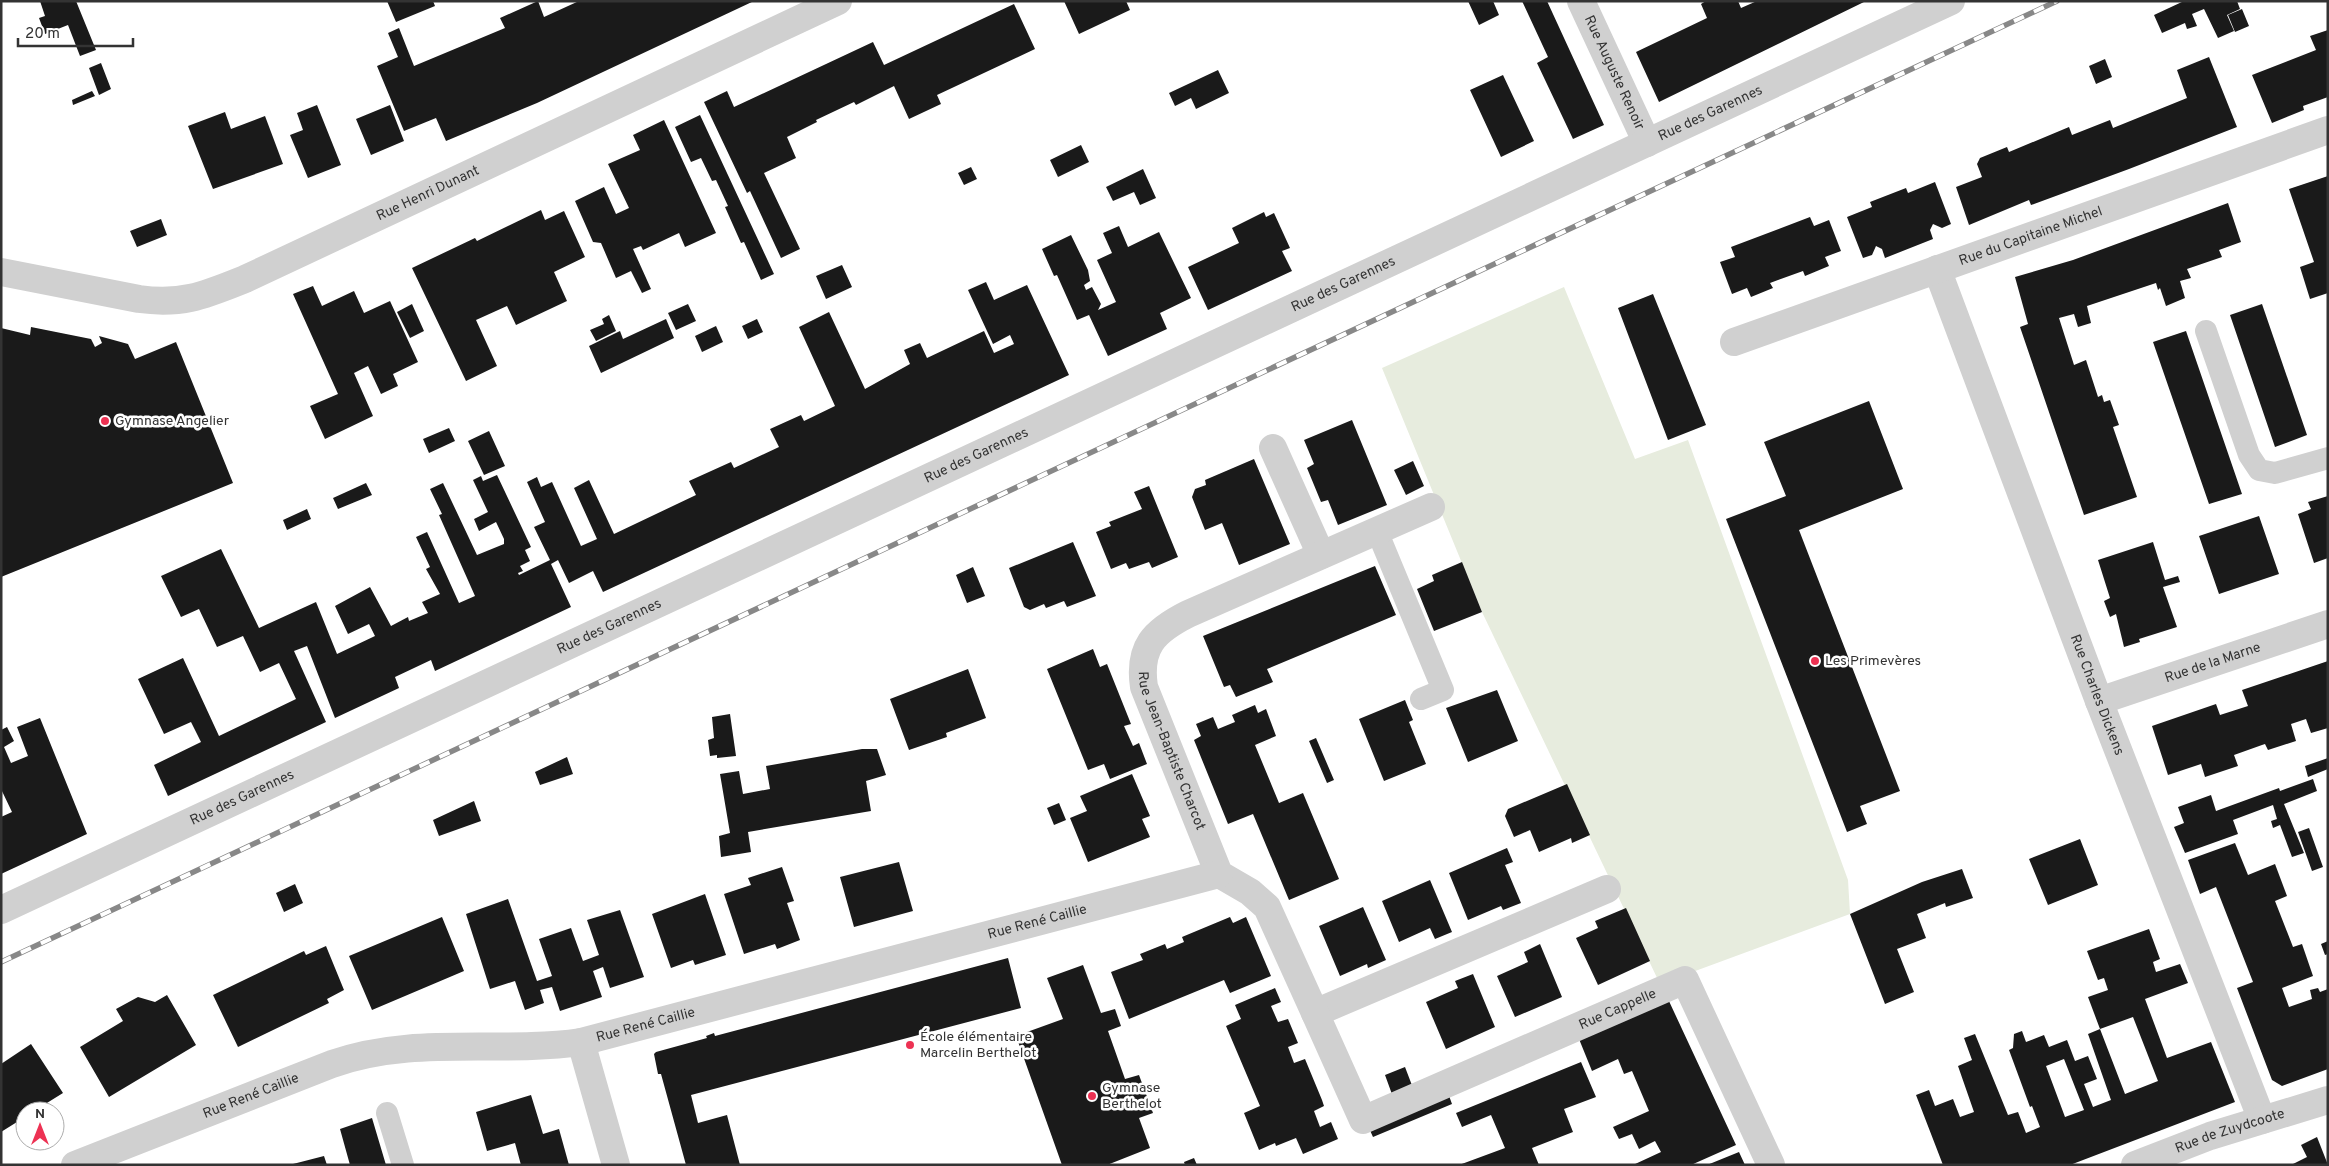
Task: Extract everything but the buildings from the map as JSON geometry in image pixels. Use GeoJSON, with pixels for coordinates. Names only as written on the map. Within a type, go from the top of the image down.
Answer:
{"type":"FeatureCollection","features":[{"type":"Feature","properties":{"kind":"street","name":"Rue Henri Dunant"},"geometry":{"type":"LineString","coordinates":[[1,272],[138,299],[160,302],[194,299],[245,279],[838,1]]}},
{"type":"Feature","properties":{"kind":"street","name":"Rue Auguste Renoir"},"geometry":{"type":"LineString","coordinates":[[1581,1],[1647,143]]}},
{"type":"Feature","properties":{"kind":"street","name":"Rue des Garennes"},"geometry":{"type":"LineString","coordinates":[[1,910],[1951,1]]}},
{"type":"Feature","properties":{"kind":"street","name":"Rue du Capitaine Michel"},"geometry":{"type":"LineString","coordinates":[[1734,342],[2328,130]]}},
{"type":"Feature","properties":{"kind":"street","name":"Rue Charles Dickens"},"geometry":{"type":"LineString","coordinates":[[1937,269],[2099,700],[2262,1120]]}},
{"type":"Feature","properties":{"kind":"street"},"geometry":{"type":"LineString","coordinates":[[1274,448],[1321,555]]}},
{"type":"Feature","properties":{"kind":"street","name":"Rue Jean-Baptiste Charcot"},"geometry":{"type":"LineString","coordinates":[[1219,874],[1144,687],[1143,660],[1150,643],[1163,628],[1173,621],[1431,507]]}},
{"type":"Feature","properties":{"kind":"street","name":"Rue de la Marne"},"geometry":{"type":"LineString","coordinates":[[2099,700],[2328,624]]}},
{"type":"Feature","properties":{"kind":"street"},"geometry":{"type":"LineString","coordinates":[[1219,874],[1250,892],[1267,907],[1315,1013],[1607,889]]}},
{"type":"Feature","properties":{"kind":"street","name":"Rue René Caillie"},"geometry":{"type":"LineString","coordinates":[[80,1164],[332,1064],[367,1053],[435,1045],[544,1045],[581,1042],[1219,874]]}},
{"type":"Feature","properties":{"kind":"street","name":"Rue Cappelle"},"geometry":{"type":"LineString","coordinates":[[1315,1013],[1363,1120],[1685,980],[1770,1165]]}},
{"type":"Feature","properties":{"kind":"street"},"geometry":{"type":"LineString","coordinates":[[581,1042],[616,1165]]}},
{"type":"Feature","properties":{"kind":"street","name":"Rue de Zuydcoote"},"geometry":{"type":"LineString","coordinates":[[2135,1165],[2210,1136],[2328,1100]]}},
{"type":"Feature","properties":{"kind":"lane"},"geometry":{"type":"LineString","coordinates":[[2206,331],[2249,456],[2259,470],[2274,473],[2328,458]]}},
{"type":"Feature","properties":{"kind":"lane"},"geometry":{"type":"LineString","coordinates":[[1377,531],[1443,690],[1422,699]]}},
{"type":"Feature","properties":{"kind":"lane"},"geometry":{"type":"LineString","coordinates":[[387,1113],[403,1165]]}},
{"type":"Feature","properties":{"kind":"shaded area"},"geometry":{"type":"Polygon","coordinates":[[[1564,287],[1635,459],[1688,440],[1848,880],[1850,914],[1660,984],[1482,612],[1382,368],[1564,287]]]}},
{"type":"Feature","properties":{"kind":"railway"},"geometry":{"type":"LineString","coordinates":[[1,962],[2057,1]]}},
{"type":"Feature","properties":{"kind":"place","name":"Gymnase Angelier"},"geometry":{"type":"Point","coordinates":[105,421]}},
{"type":"Feature","properties":{"kind":"place","name":"Les Primevères"},"geometry":{"type":"Point","coordinates":[1815,661]}},
{"type":"Feature","properties":{"kind":"place","name":"École élémentaire Marcelin Berthelot"},"geometry":{"type":"Point","coordinates":[910,1045]}},
{"type":"Feature","properties":{"kind":"place","name":"Gymnase Berthelot"},"geometry":{"type":"Point","coordinates":[1092,1096]}}]}
